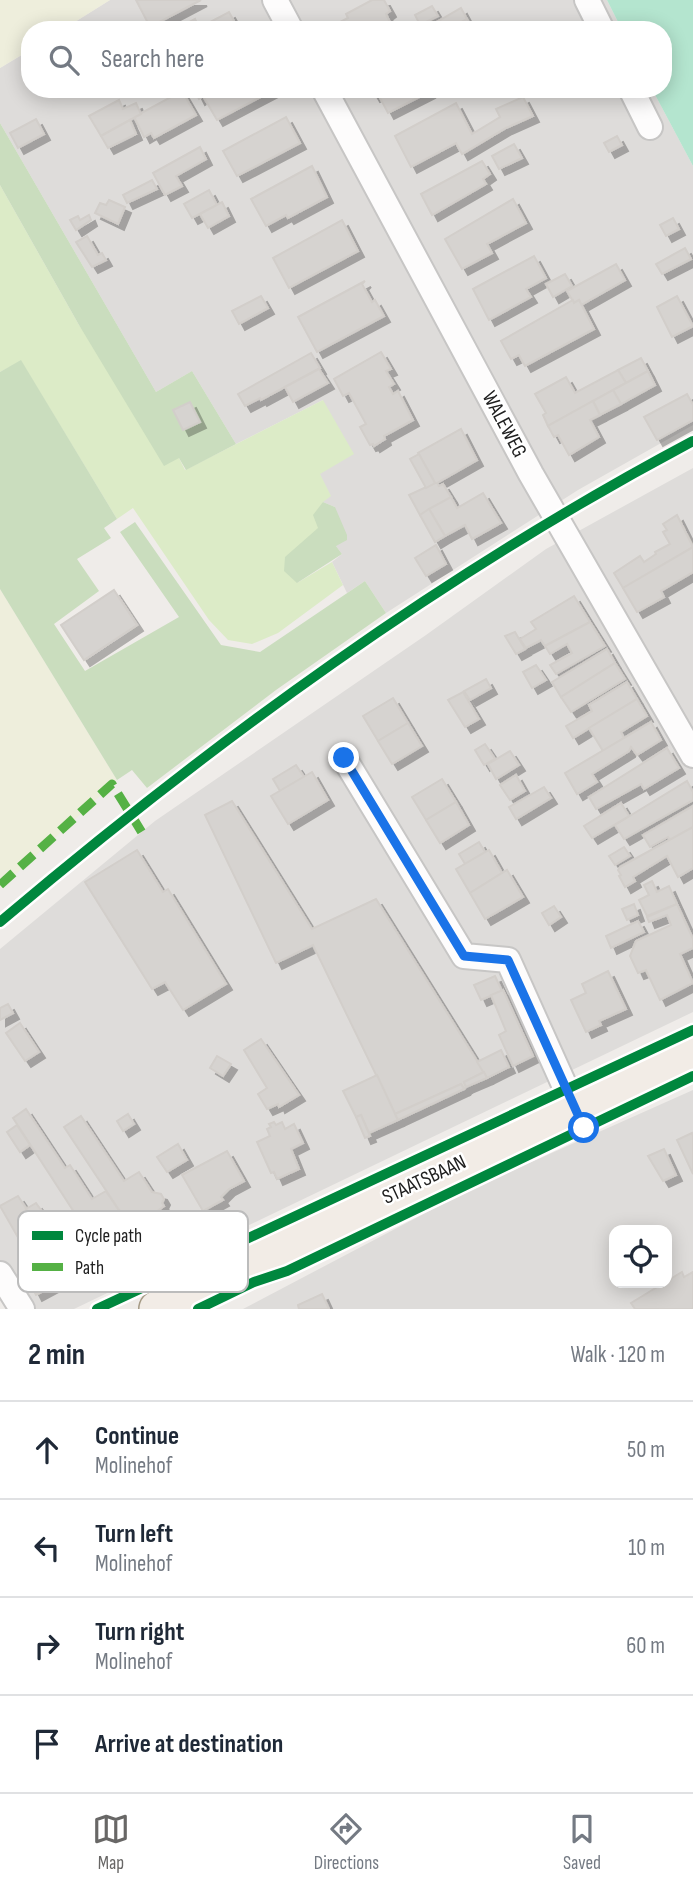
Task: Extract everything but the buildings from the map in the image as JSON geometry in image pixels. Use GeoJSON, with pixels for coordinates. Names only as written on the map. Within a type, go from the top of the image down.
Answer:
{"type":"FeatureCollection","features":[{"type":"Feature","properties":{"kind":"main road","name":"STAATSBAAN"},"geometry":{"type":"LineString","coordinates":[[248,1265],[406,1187],[693,1055]]}},
{"type":"Feature","properties":{"kind":"main road","name":"STAATSBAAN"},"geometry":{"type":"LineString","coordinates":[[158,1309],[193,1292]]}},
{"type":"Feature","properties":{"kind":"street"},"geometry":{"type":"LineString","coordinates":[[275,0],[286,21]]}},
{"type":"Feature","properties":{"kind":"street"},"geometry":{"type":"LineString","coordinates":[[587,0],[598,21]]}},
{"type":"Feature","properties":{"kind":"street","name":"WALEWEG"},"geometry":{"type":"LineString","coordinates":[[329,98],[531,474],[693,755]]}},
{"type":"Feature","properties":{"kind":"street"},"geometry":{"type":"LineString","coordinates":[[636,98],[650,127]]}},
{"type":"Feature","properties":{"kind":"street"},"geometry":{"type":"LineString","coordinates":[[344,758],[464,956],[508,960],[575,1109]]}},
{"type":"Feature","properties":{"kind":"street"},"geometry":{"type":"LineString","coordinates":[[0,1274],[22,1309]]}},
{"type":"Feature","properties":{"kind":"shaded area"},"geometry":{"type":"Polygon","coordinates":[[[110,0],[607,0],[618,21],[76,21],[110,0]]]}},
{"type":"Feature","properties":{"kind":"shaded area"},"geometry":{"type":"Polygon","coordinates":[[[21,55],[21,98],[657,98],[693,166],[693,425],[578,490],[386,613],[365,581],[347,593],[332,562],[342,554],[336,546],[335,507],[323,502],[320,474],[323,400],[236,444],[192,371],[156,392],[0,123],[0,68],[21,55]]]}},
{"type":"Feature","properties":{"kind":"shaded area"},"geometry":{"type":"Polygon","coordinates":[[[693,468],[693,1012],[248,1226],[248,1211],[18,1211],[18,1288],[0,1260],[0,949],[155,821],[546,549],[693,468]]]}},
{"type":"Feature","properties":{"kind":"shaded area"},"geometry":{"type":"Polygon","coordinates":[[[693,1090],[693,1309],[243,1309],[471,1189],[693,1090]]]}},
{"type":"Feature","properties":{"kind":"shaded area"},"geometry":{"type":"Polygon","coordinates":[[[20,1292],[109,1292],[74,1309],[31,1309],[20,1292]]]}},
{"type":"Feature","properties":{"kind":"green space"},"geometry":{"type":"Polygon","coordinates":[[[0,0],[110,0],[76,21],[21,21],[21,55],[0,68],[0,0]]]}},
{"type":"Feature","properties":{"kind":"green space"},"geometry":{"type":"Polygon","coordinates":[[[607,0],[693,0],[693,166],[657,98],[672,98],[672,21],[618,21],[607,0]]]}},
{"type":"Feature","properties":{"kind":"green space"},"geometry":{"type":"Polygon","coordinates":[[[0,123],[156,392],[192,371],[236,444],[186,470],[179,458],[164,466],[79,325],[0,185],[0,123]]]}},
{"type":"Feature","properties":{"kind":"green space"},"geometry":{"type":"Polygon","coordinates":[[[0,185],[79,325],[179,458],[185,470],[323,400],[354,454],[320,474],[331,496],[323,502],[319,528],[297,583],[332,562],[343,585],[278,633],[252,644],[228,640],[209,620],[133,508],[117,519],[21,361],[0,372],[0,185]]]}},
{"type":"Feature","properties":{"kind":"green space"},"geometry":{"type":"Polygon","coordinates":[[[21,360],[117,519],[104,528],[111,538],[77,559],[99,591],[54,624],[85,671],[179,617],[120,532],[135,522],[221,645],[260,652],[365,581],[386,613],[276,690],[147,788],[132,770],[117,780],[0,589],[0,372],[21,360]]]}},
{"type":"Feature","properties":{"kind":"green space"},"geometry":{"type":"Polygon","coordinates":[[[323,502],[335,507],[347,540],[336,546],[342,554],[297,583],[284,571],[285,557],[318,528],[313,515],[323,502]]]}},
{"type":"Feature","properties":{"kind":"green space"},"geometry":{"type":"Polygon","coordinates":[[[0,589],[117,780],[0,889],[0,589]]]}},
{"type":"Feature","properties":{"kind":"railway"},"geometry":{"type":"LineString","coordinates":[[0,922],[164,789],[334,663],[510,546],[693,441]]}},
{"type":"Feature","properties":{"kind":"marked path"},"geometry":{"type":"LineString","coordinates":[[0,885],[112,784],[146,839]]}},
{"type":"Feature","properties":{"kind":"cycle path"},"geometry":{"type":"LineString","coordinates":[[0,922],[164,789],[334,663],[510,546],[693,441]]}},
{"type":"Feature","properties":{"kind":"cycle path"},"geometry":{"type":"LineString","coordinates":[[248,1238],[693,1030]]}},
{"type":"Feature","properties":{"kind":"cycle path"},"geometry":{"type":"LineString","coordinates":[[248,1285],[287,1271],[693,1076]]}},
{"type":"Feature","properties":{"kind":"cycle path"},"geometry":{"type":"LineString","coordinates":[[97,1309],[133,1292]]}},
{"type":"Feature","properties":{"kind":"cycle path"},"geometry":{"type":"LineString","coordinates":[[198,1309],[233,1292]]}},
{"type":"Feature","properties":{"kind":"route"},"geometry":{"type":"LineString","coordinates":[[344,758],[464,956],[508,960],[584,1128]]}}]}
